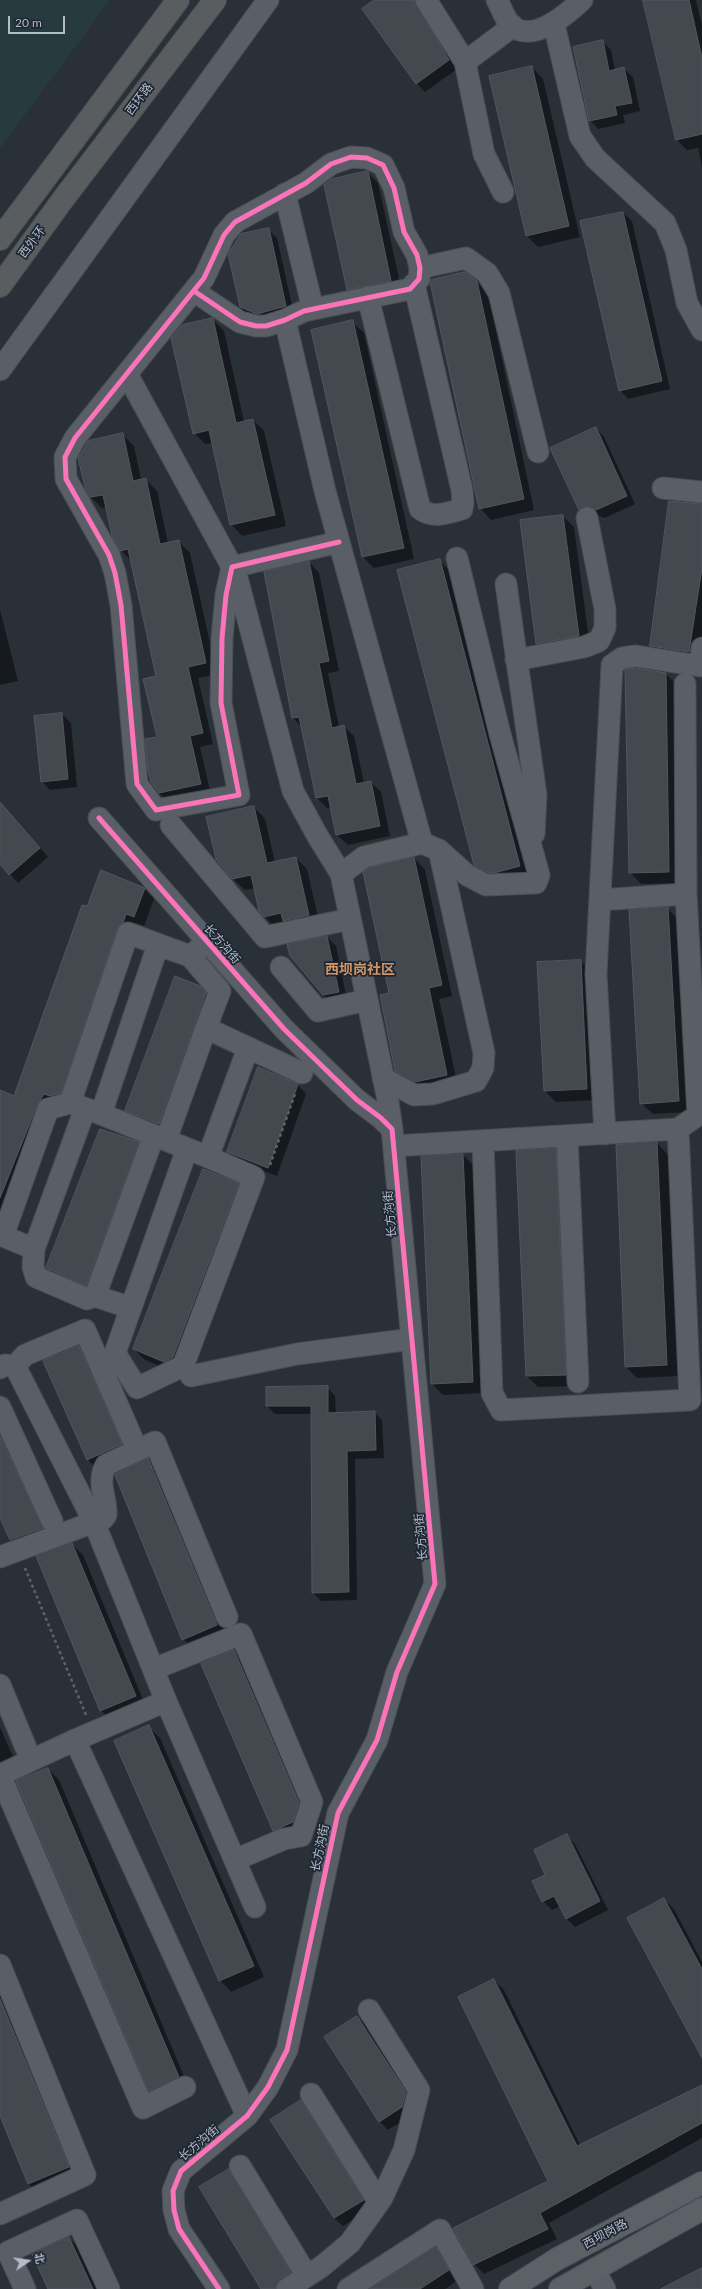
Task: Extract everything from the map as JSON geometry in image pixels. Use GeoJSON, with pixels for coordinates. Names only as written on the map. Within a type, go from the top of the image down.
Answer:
{"type":"FeatureCollection","features":[{"type":"Feature","properties":{"kind":"highway"},"geometry":{"type":"LineString","coordinates":[[0,239],[178,0]]}},
{"type":"Feature","properties":{"kind":"highway","name":"西环路"},"geometry":{"type":"LineString","coordinates":[[64,198],[215,0]]}},
{"type":"Feature","properties":{"kind":"highway","name":"西外环"},"geometry":{"type":"LineString","coordinates":[[0,286],[64,198]]}},
{"type":"Feature","properties":{"kind":"main road","name":"西坝岗路"},"geometry":{"type":"LineString","coordinates":[[510,2289],[557,2259],[702,2183]]}},
{"type":"Feature","properties":{"kind":"main road","name":"西坝岗路"},"geometry":{"type":"LineString","coordinates":[[560,2289],[702,2208]]}},
{"type":"Feature","properties":{"kind":"street"},"geometry":{"type":"LineString","coordinates":[[0,370],[268,0]]}},
{"type":"Feature","properties":{"kind":"street"},"geometry":{"type":"LineString","coordinates":[[426,0],[465,62],[484,154],[502,192]]}},
{"type":"Feature","properties":{"kind":"street"},"geometry":{"type":"LineString","coordinates":[[497,0],[512,26],[523,31],[554,24],[582,0]]}},
{"type":"Feature","properties":{"kind":"street"},"geometry":{"type":"LineString","coordinates":[[554,24],[580,136],[595,158],[666,223],[676,250],[687,303],[702,330]]}},
{"type":"Feature","properties":{"kind":"street"},"geometry":{"type":"LineString","coordinates":[[465,62],[512,26]]}},
{"type":"Feature","properties":{"kind":"street"},"geometry":{"type":"LineString","coordinates":[[232,567],[226,595],[222,638],[221,703],[239,795],[156,810],[137,784],[121,605],[115,574],[108,555],[66,479],[65,457],[75,438],[204,278],[224,235],[235,222],[306,183],[331,164],[351,157],[368,158],[383,165],[394,188],[404,232],[417,255],[417,276],[462,490],[462,509],[436,515],[427,515],[420,509],[368,297]]}},
{"type":"Feature","properties":{"kind":"street"},"geometry":{"type":"LineString","coordinates":[[285,194],[313,309]]}},
{"type":"Feature","properties":{"kind":"street"},"geometry":{"type":"LineString","coordinates":[[194,291],[240,322],[261,326],[285,320],[313,309],[368,297],[410,290],[417,276],[466,258],[487,274],[499,293],[538,452]]}},
{"type":"Feature","properties":{"kind":"street"},"geometry":{"type":"LineString","coordinates":[[285,320],[325,491],[430,847],[484,1053],[483,1068],[476,1081],[433,1094],[414,1095],[383,1078]]}},
{"type":"Feature","properties":{"kind":"street"},"geometry":{"type":"LineString","coordinates":[[127,374],[236,574],[293,791],[317,835],[341,874],[383,1078],[393,1138],[483,1141],[678,1129],[698,1115],[686,894],[685,684]]}},
{"type":"Feature","properties":{"kind":"street"},"geometry":{"type":"LineString","coordinates":[[663,488],[702,492]]}},
{"type":"Feature","properties":{"kind":"street"},"geometry":{"type":"LineString","coordinates":[[516,660],[584,647],[599,641],[605,628],[605,609],[587,518]]}},
{"type":"Feature","properties":{"kind":"street"},"geometry":{"type":"LineString","coordinates":[[232,567],[339,542]]}},
{"type":"Feature","properties":{"kind":"street"},"geometry":{"type":"LineString","coordinates":[[341,874],[364,857],[430,847],[467,875],[486,886],[536,883],[539,875],[498,726],[457,558]]}},
{"type":"Feature","properties":{"kind":"street"},"geometry":{"type":"LineString","coordinates":[[506,584],[536,795],[534,855]]}},
{"type":"Feature","properties":{"kind":"street"},"geometry":{"type":"LineString","coordinates":[[605,1134],[596,974],[612,665],[622,658],[636,656],[700,666],[702,648]]}},
{"type":"Feature","properties":{"kind":"street","name":"长方沟街"},"geometry":{"type":"LineString","coordinates":[[99,818],[284,1029],[357,1100],[381,1118],[393,1138],[435,1584],[397,1672],[377,1740],[338,1813],[287,2050],[268,2087],[246,2116],[181,2171],[173,2191],[174,2210],[179,2229],[219,2289]]}},
{"type":"Feature","properties":{"kind":"street"},"geometry":{"type":"LineString","coordinates":[[171,825],[265,937],[350,919]]}},
{"type":"Feature","properties":{"kind":"street"},"geometry":{"type":"LineString","coordinates":[[600,900],[686,894]]}},
{"type":"Feature","properties":{"kind":"street"},"geometry":{"type":"LineString","coordinates":[[85,1109],[128,933],[190,956],[220,991],[95,1296]]}},
{"type":"Feature","properties":{"kind":"street"},"geometry":{"type":"LineString","coordinates":[[190,956],[207,942]]}},
{"type":"Feature","properties":{"kind":"street"},"geometry":{"type":"LineString","coordinates":[[131,1308],[95,1296],[87,1299],[36,1277],[33,1268],[34,1249],[85,1109],[158,945],[190,956]]}},
{"type":"Feature","properties":{"kind":"street"},"geometry":{"type":"LineString","coordinates":[[280,967],[318,1011],[367,1000]]}},
{"type":"Feature","properties":{"kind":"street"},"geometry":{"type":"LineString","coordinates":[[206,1028],[302,1073]]}},
{"type":"Feature","properties":{"kind":"street"},"geometry":{"type":"LineString","coordinates":[[208,1158],[248,1048]]}},
{"type":"Feature","properties":{"kind":"street"},"geometry":{"type":"LineString","coordinates":[[34,1249],[3,1236],[48,1109],[85,1109],[160,1138],[187,1149],[254,1177],[183,1366],[137,1388],[115,1352],[187,1149]]}},
{"type":"Feature","properties":{"kind":"street"},"geometry":{"type":"LineString","coordinates":[[483,1141],[492,1393],[501,1410],[690,1400],[678,1129]]}},
{"type":"Feature","properties":{"kind":"street"},"geometry":{"type":"LineString","coordinates":[[567,1136],[578,1382]]}},
{"type":"Feature","properties":{"kind":"street"},"geometry":{"type":"LineString","coordinates":[[132,1438],[85,1330],[25,1355],[8,1367],[94,1522],[166,1701],[255,1907]]}},
{"type":"Feature","properties":{"kind":"street"},"geometry":{"type":"LineString","coordinates":[[191,1376],[297,1354],[412,1339]]}},
{"type":"Feature","properties":{"kind":"street"},"geometry":{"type":"LineString","coordinates":[[0,1407],[52,1521]]}},
{"type":"Feature","properties":{"kind":"street"},"geometry":{"type":"LineString","coordinates":[[9,1554],[102,1519],[106,1515],[101,1482],[102,1472],[106,1465],[155,1442],[227,1617]]}},
{"type":"Feature","properties":{"kind":"street"},"geometry":{"type":"LineString","coordinates":[[154,1669],[241,1634],[306,1787],[312,1802],[301,1836],[284,1839],[235,1860]]}},
{"type":"Feature","properties":{"kind":"street"},"geometry":{"type":"LineString","coordinates":[[0,1685],[26,1748]]}},
{"type":"Feature","properties":{"kind":"street"},"geometry":{"type":"LineString","coordinates":[[166,1701],[75,1740],[0,1775],[143,2108],[185,2087]]}},
{"type":"Feature","properties":{"kind":"street"},"geometry":{"type":"LineString","coordinates":[[75,1740],[246,2116]]}},
{"type":"Feature","properties":{"kind":"street"},"geometry":{"type":"LineString","coordinates":[[0,1965],[85,2175],[0,2214]]}},
{"type":"Feature","properties":{"kind":"street"},"geometry":{"type":"LineString","coordinates":[[288,2289],[350,2243],[379,2202],[404,2150],[419,2090],[369,2010]]}},
{"type":"Feature","properties":{"kind":"street"},"geometry":{"type":"LineString","coordinates":[[311,2094],[379,2202]]}},
{"type":"Feature","properties":{"kind":"street"},"geometry":{"type":"LineString","coordinates":[[240,2166],[307,2276]]}},
{"type":"Feature","properties":{"kind":"street"},"geometry":{"type":"LineString","coordinates":[[24,2289],[8,2252],[78,2220],[109,2289]]}},
{"type":"Feature","properties":{"kind":"street"},"geometry":{"type":"LineString","coordinates":[[348,2289],[440,2230],[474,2289]]}},
{"type":"Feature","properties":{"kind":"street"},"geometry":{"type":"LineString","coordinates":[[594,2269],[605,2289]]}},
{"type":"Feature","properties":{"kind":"path"},"geometry":{"type":"LineString","coordinates":[[254,1177],[267,1174],[302,1073]]}},
{"type":"Feature","properties":{"kind":"path"},"geometry":{"type":"LineString","coordinates":[[9,1554],[87,1718]]}},
{"type":"Feature","properties":{"kind":"green space"},"geometry":{"type":"Polygon","coordinates":[[[0,0],[110,0],[0,148],[0,0]]]}},
{"type":"Feature","properties":{"kind":"building"},"geometry":{"type":"Polygon","coordinates":[[[374,0],[414,0],[449,60],[416,84],[362,9],[374,0]]]}},
{"type":"Feature","properties":{"kind":"building"},"geometry":{"type":"Polygon","coordinates":[[[643,0],[689,0],[702,58],[702,134],[676,140],[643,0]]]}},
{"type":"Feature","properties":{"kind":"building"},"geometry":{"type":"Polygon","coordinates":[[[603,40],[609,71],[624,67],[632,103],[615,106],[617,115],[589,121],[573,47],[603,40]]]}},
{"type":"Feature","properties":{"kind":"building"},"geometry":{"type":"Polygon","coordinates":[[[532,66],[569,226],[526,236],[489,76],[532,66]]]}},
{"type":"Feature","properties":{"kind":"building"},"geometry":{"type":"Polygon","coordinates":[[[368,171],[391,281],[347,290],[324,185],[332,179],[368,171]]]}},
{"type":"Feature","properties":{"kind":"building"},"geometry":{"type":"Polygon","coordinates":[[[623,212],[662,381],[619,391],[580,221],[623,212]]]}},
{"type":"Feature","properties":{"kind":"building"},"geometry":{"type":"Polygon","coordinates":[[[269,228],[286,306],[257,314],[240,307],[228,254],[241,234],[269,228]]]}},
{"type":"Feature","properties":{"kind":"building"},"geometry":{"type":"Polygon","coordinates":[[[465,272],[477,281],[524,499],[479,509],[430,282],[431,280],[465,272]]]}},
{"type":"Feature","properties":{"kind":"building"},"geometry":{"type":"Polygon","coordinates":[[[213,318],[236,423],[253,419],[275,515],[230,525],[209,430],[193,434],[171,338],[182,325],[213,318]]]}},
{"type":"Feature","properties":{"kind":"building"},"geometry":{"type":"Polygon","coordinates":[[[353,320],[404,548],[362,557],[311,330],[353,320]]]}},
{"type":"Feature","properties":{"kind":"building"},"geometry":{"type":"Polygon","coordinates":[[[596,427],[627,496],[596,510],[585,506],[579,510],[550,448],[596,427]]]}},
{"type":"Feature","properties":{"kind":"building"},"geometry":{"type":"Polygon","coordinates":[[[123,433],[133,481],[146,478],[160,544],[179,540],[206,663],[188,667],[203,733],[190,736],[201,784],[159,793],[151,782],[148,771],[145,739],[157,737],[143,679],[156,676],[128,549],[120,551],[112,536],[103,495],[90,497],[85,487],[78,458],[88,441],[123,433]]]}},
{"type":"Feature","properties":{"kind":"building"},"geometry":{"type":"Polygon","coordinates":[[[669,501],[702,504],[702,568],[689,652],[650,646],[669,501]]]}},
{"type":"Feature","properties":{"kind":"building"},"geometry":{"type":"Polygon","coordinates":[[[563,515],[579,636],[536,644],[520,520],[563,515]]]}},
{"type":"Feature","properties":{"kind":"building"},"geometry":{"type":"Polygon","coordinates":[[[440,559],[520,866],[494,873],[489,873],[474,865],[397,570],[440,559]]]}},
{"type":"Feature","properties":{"kind":"building"},"geometry":{"type":"Polygon","coordinates":[[[309,561],[329,661],[319,663],[332,728],[344,725],[356,784],[371,781],[380,826],[336,835],[328,796],[316,798],[299,717],[292,718],[264,572],[309,561]]]}},
{"type":"Feature","properties":{"kind":"building"},"geometry":{"type":"Polygon","coordinates":[[[636,668],[666,673],[669,872],[629,873],[625,670],[636,668]]]}},
{"type":"Feature","properties":{"kind":"building"},"geometry":{"type":"Polygon","coordinates":[[[62,713],[68,779],[41,782],[34,716],[62,713]]]}},
{"type":"Feature","properties":{"kind":"building"},"geometry":{"type":"Polygon","coordinates":[[[0,802],[40,848],[9,875],[0,864],[0,802]]]}},
{"type":"Feature","properties":{"kind":"building"},"geometry":{"type":"Polygon","coordinates":[[[254,806],[267,863],[296,857],[309,915],[283,921],[281,913],[264,917],[259,911],[251,875],[232,879],[216,859],[206,817],[254,806]]]}},
{"type":"Feature","properties":{"kind":"building"},"geometry":{"type":"Polygon","coordinates":[[[414,857],[442,985],[429,988],[447,1075],[415,1082],[395,1071],[380,995],[389,993],[363,872],[369,868],[414,857]]]}},
{"type":"Feature","properties":{"kind":"building"},"geometry":{"type":"Polygon","coordinates":[[[101,870],[145,888],[134,917],[126,914],[123,923],[117,929],[61,1093],[50,1096],[44,1094],[37,1105],[0,1198],[0,1090],[14,1096],[82,905],[87,906],[101,870]]]}},
{"type":"Feature","properties":{"kind":"building"},"geometry":{"type":"Polygon","coordinates":[[[668,907],[679,1101],[640,1104],[629,910],[668,907]]]}},
{"type":"Feature","properties":{"kind":"building"},"geometry":{"type":"Polygon","coordinates":[[[327,936],[339,992],[323,995],[290,956],[287,945],[327,936]]]}},
{"type":"Feature","properties":{"kind":"building"},"geometry":{"type":"Polygon","coordinates":[[[581,960],[587,1089],[544,1091],[537,962],[581,960]]]}},
{"type":"Feature","properties":{"kind":"building"},"geometry":{"type":"Polygon","coordinates":[[[175,976],[200,986],[206,993],[159,1124],[125,1111],[175,976]]]}},
{"type":"Feature","properties":{"kind":"building"},"geometry":{"type":"Polygon","coordinates":[[[258,1067],[298,1084],[268,1168],[227,1152],[258,1067]]]}},
{"type":"Feature","properties":{"kind":"building"},"geometry":{"type":"Polygon","coordinates":[[[100,1129],[139,1142],[86,1286],[46,1268],[100,1129]]]}},
{"type":"Feature","properties":{"kind":"building"},"geometry":{"type":"Polygon","coordinates":[[[657,1142],[667,1365],[625,1367],[616,1145],[657,1142]]]}},
{"type":"Feature","properties":{"kind":"building"},"geometry":{"type":"Polygon","coordinates":[[[556,1148],[566,1375],[526,1376],[516,1151],[556,1148]]]}},
{"type":"Feature","properties":{"kind":"building"},"geometry":{"type":"Polygon","coordinates":[[[463,1154],[473,1382],[431,1384],[421,1156],[463,1154]]]}},
{"type":"Feature","properties":{"kind":"building"},"geometry":{"type":"Polygon","coordinates":[[[203,1169],[239,1183],[173,1357],[164,1362],[133,1349],[203,1169]]]}},
{"type":"Feature","properties":{"kind":"building"},"geometry":{"type":"Polygon","coordinates":[[[79,1346],[122,1444],[87,1460],[43,1361],[79,1346]]]}},
{"type":"Feature","properties":{"kind":"building"},"geometry":{"type":"Polygon","coordinates":[[[328,1386],[328,1413],[375,1411],[376,1450],[347,1451],[349,1592],[312,1593],[311,1406],[266,1406],[266,1387],[328,1386]]]}},
{"type":"Feature","properties":{"kind":"building"},"geometry":{"type":"Polygon","coordinates":[[[0,1436],[43,1528],[10,1540],[0,1518],[0,1436]]]}},
{"type":"Feature","properties":{"kind":"building"},"geometry":{"type":"Polygon","coordinates":[[[148,1458],[217,1625],[182,1640],[115,1475],[148,1458]]]}},
{"type":"Feature","properties":{"kind":"building"},"geometry":{"type":"Polygon","coordinates":[[[72,1543],[136,1696],[100,1711],[36,1556],[72,1543]]]}},
{"type":"Feature","properties":{"kind":"building"},"geometry":{"type":"Polygon","coordinates":[[[234,1650],[299,1803],[293,1822],[273,1831],[201,1664],[234,1650]]]}},
{"type":"Feature","properties":{"kind":"building"},"geometry":{"type":"Polygon","coordinates":[[[149,1725],[254,1966],[219,1981],[114,1741],[149,1725]]]}},
{"type":"Feature","properties":{"kind":"building"},"geometry":{"type":"Polygon","coordinates":[[[48,1768],[179,2077],[149,2092],[16,1781],[48,1768]]]}},
{"type":"Feature","properties":{"kind":"building"},"geometry":{"type":"Polygon","coordinates":[[[567,1834],[600,1901],[566,1919],[554,1896],[542,1902],[532,1881],[545,1875],[534,1850],[567,1834]]]}},
{"type":"Feature","properties":{"kind":"building"},"geometry":{"type":"Polygon","coordinates":[[[664,1898],[702,1969],[702,2058],[627,1918],[664,1898]]]}},
{"type":"Feature","properties":{"kind":"building"},"geometry":{"type":"Polygon","coordinates":[[[494,1979],[577,2146],[702,2085],[702,2123],[540,2213],[548,2229],[473,2265],[453,2228],[548,2181],[458,1997],[494,1979]]]}},
{"type":"Feature","properties":{"kind":"building"},"geometry":{"type":"Polygon","coordinates":[[[0,1999],[69,2167],[28,2184],[0,2116],[0,1999]]]}},
{"type":"Feature","properties":{"kind":"building"},"geometry":{"type":"Polygon","coordinates":[[[357,2016],[406,2092],[402,2107],[379,2122],[324,2037],[357,2016]]]}},
{"type":"Feature","properties":{"kind":"building"},"geometry":{"type":"Polygon","coordinates":[[[301,2100],[364,2200],[334,2218],[270,2120],[301,2100]]]}},
{"type":"Feature","properties":{"kind":"building"},"geometry":{"type":"Polygon","coordinates":[[[229,2169],[291,2272],[280,2279],[275,2289],[261,2289],[199,2187],[229,2169]]]}},
{"type":"Feature","properties":{"kind":"building"},"geometry":{"type":"Polygon","coordinates":[[[69,2237],[93,2289],[48,2289],[32,2254],[69,2237]]]}},
{"type":"Feature","properties":{"kind":"building"},"geometry":{"type":"Polygon","coordinates":[[[436,2247],[449,2270],[420,2289],[370,2289],[436,2247]]]}},
{"type":"Feature","properties":{"kind":"building"},"geometry":{"type":"Polygon","coordinates":[[[702,2268],[702,2289],[661,2289],[702,2268]]]}},
{"type":"Feature","properties":{"kind":"cycle path"},"geometry":{"type":"LineString","coordinates":[[194,291],[240,322],[256,326],[266,326],[285,320],[304,311],[410,289],[419,279],[420,268],[417,255],[404,232],[394,188],[383,165],[367,158],[351,157],[331,164],[306,183],[235,222],[224,235],[204,278],[75,438],[65,457],[66,479],[109,555],[115,573],[121,605],[137,784],[156,810],[239,795],[221,703],[222,638],[226,595],[232,567],[339,542]]}},
{"type":"Feature","properties":{"kind":"cycle path"},"geometry":{"type":"LineString","coordinates":[[99,818],[284,1029],[357,1100],[381,1118],[392,1129],[435,1584],[397,1672],[377,1740],[338,1813],[287,2050],[268,2087],[247,2116],[181,2171],[173,2191],[174,2210],[179,2229],[219,2289]]}},
{"type":"Feature","properties":{"kind":"district","name":"西坝岗社区"},"geometry":{"type":"Point","coordinates":[360,969]}}]}
